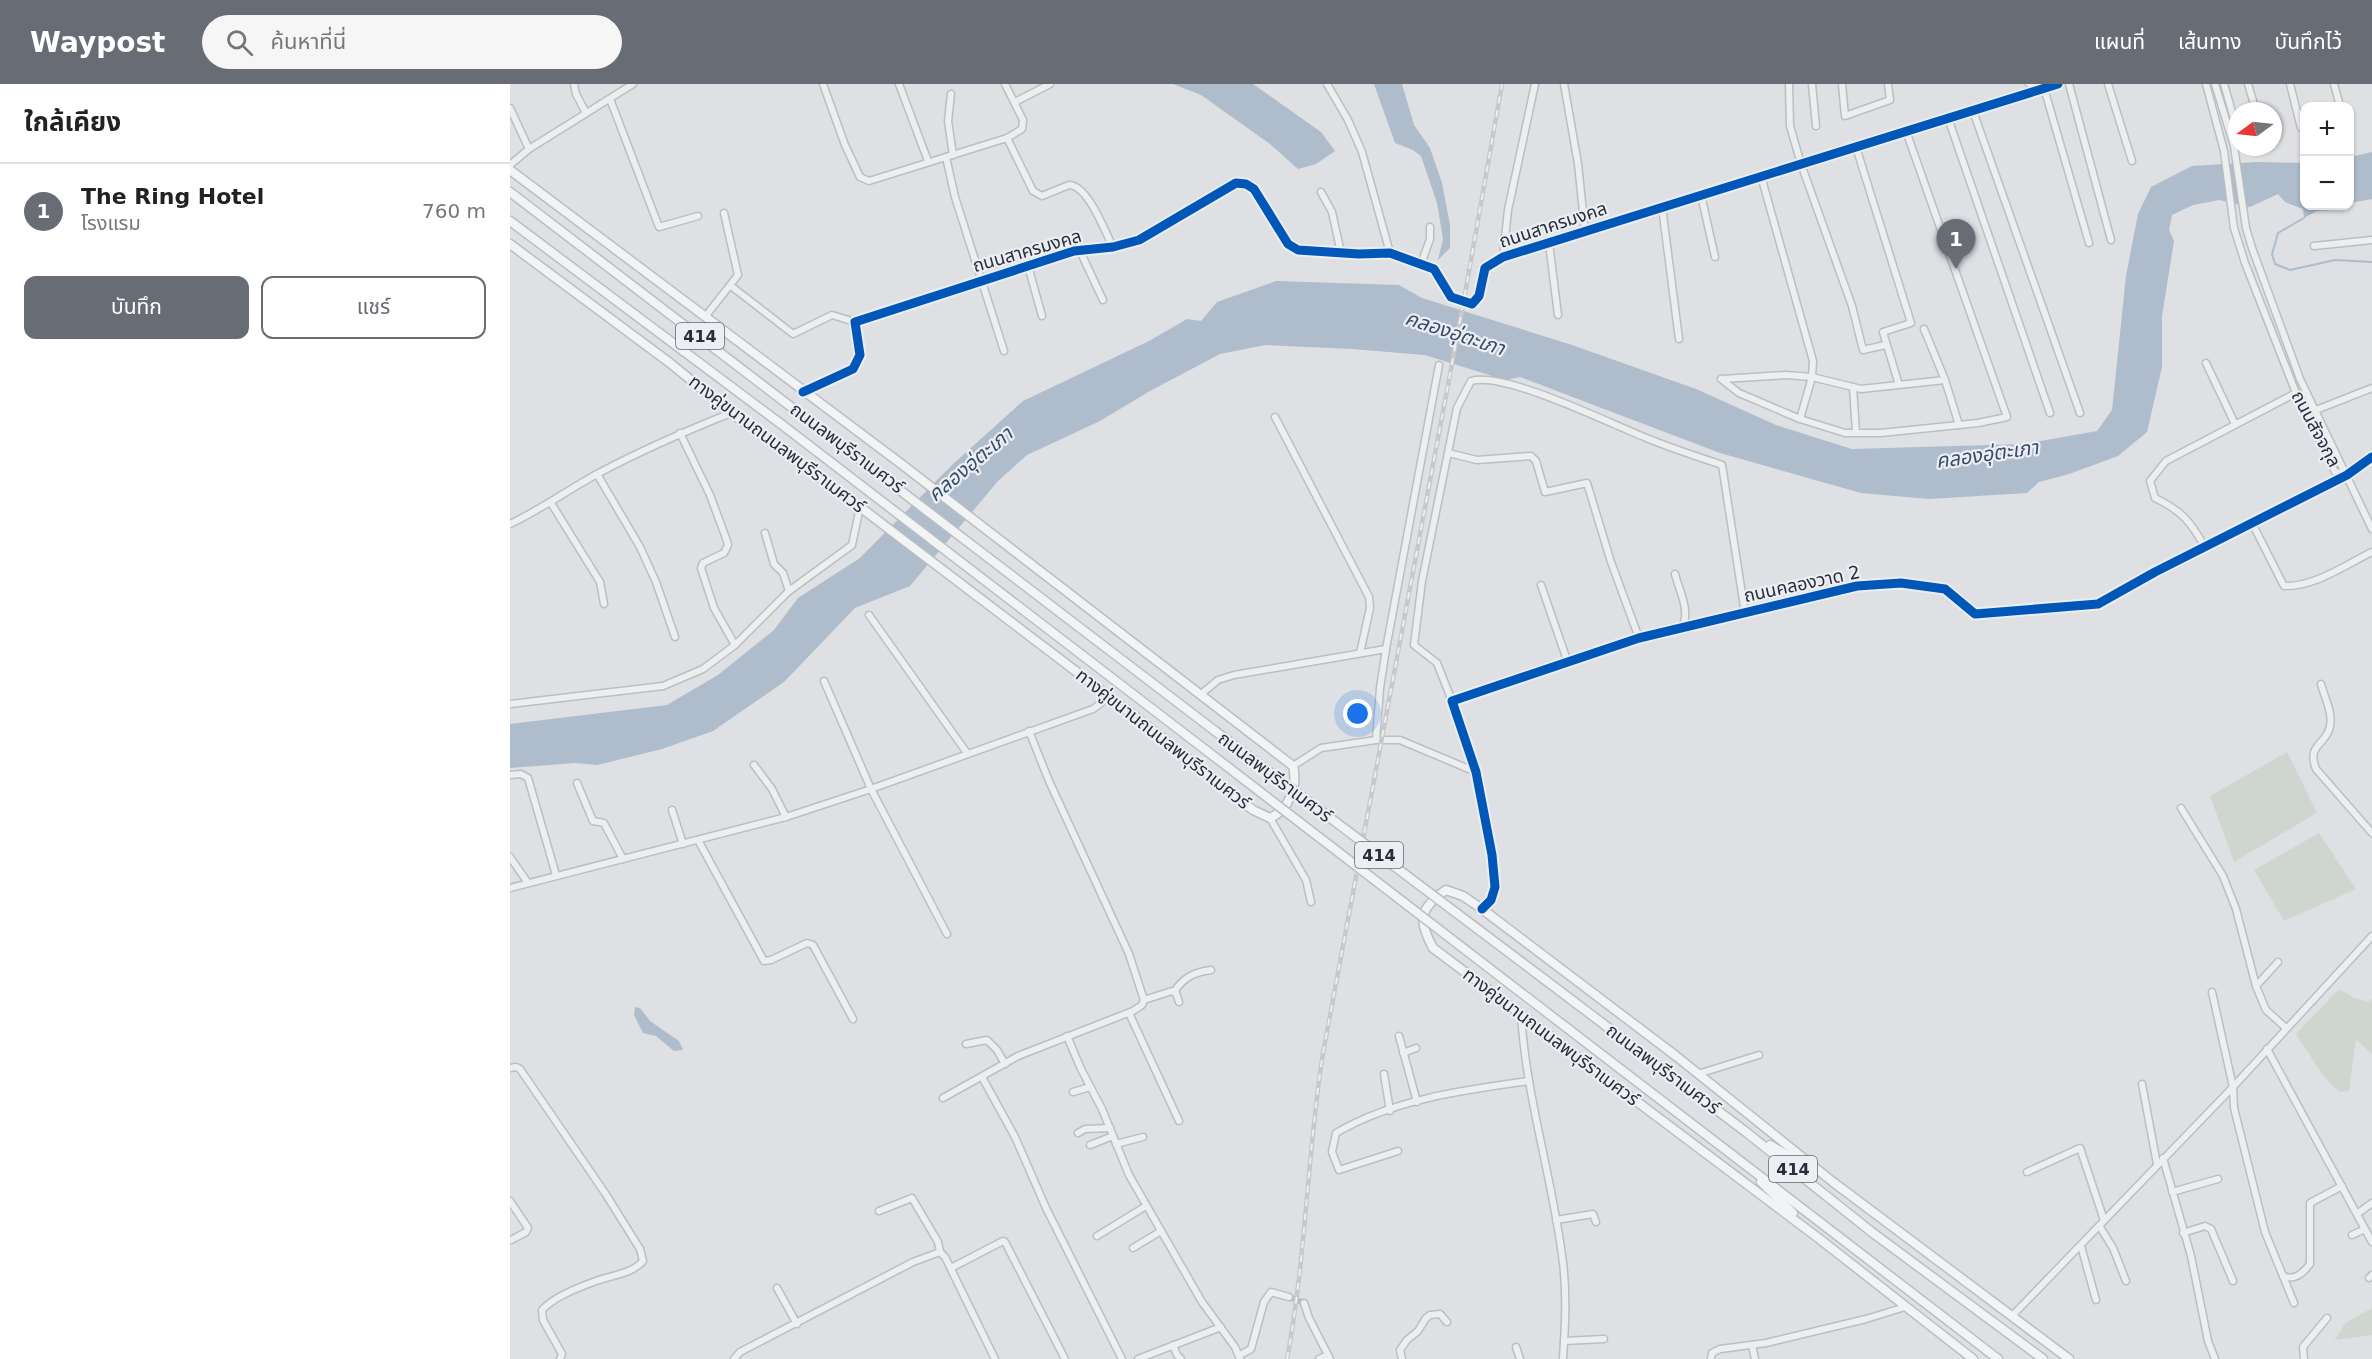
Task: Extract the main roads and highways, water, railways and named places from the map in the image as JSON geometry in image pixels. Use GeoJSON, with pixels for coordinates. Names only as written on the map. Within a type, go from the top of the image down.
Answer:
{"type":"FeatureCollection","features":[{"type":"Feature","properties":{"kind":"main road","name":"ทางคู่ขนานถนนลพบุรีราเมศวร์"},"geometry":{"type":"LineString","coordinates":[[510,170],[900,463],[1293,766],[1295,773],[1291,796],[1281,814],[1270,818],[1253,810],[1106,694],[862,508],[731,413],[670,363],[510,244]]}},
{"type":"Feature","properties":{"kind":"main road","name":"ถนนลพบุรีราเมศวร์"},"geometry":{"type":"LineString","coordinates":[[510,192],[1215,731],[1746,1132],[1873,1233],[2043,1359]]}},
{"type":"Feature","properties":{"kind":"main road","name":"ถนนลพบุรีราเมศวร์"},"geometry":{"type":"LineString","coordinates":[[510,221],[875,496],[1998,1359]]}},
{"type":"Feature","properties":{"kind":"main road"},"geometry":{"type":"LineString","coordinates":[[683,351],[697,334]]}},
{"type":"Feature","properties":{"kind":"main road"},"geometry":{"type":"LineString","coordinates":[[1106,694],[1114,680]]}},
{"type":"Feature","properties":{"kind":"main road","name":"ทางคู่ขนานถนนลพบุรีราเมศวร์"},"geometry":{"type":"LineString","coordinates":[[1973,1359],[1817,1237],[1433,948],[1422,924],[1428,902],[1446,890],[1463,896],[1482,909],[1698,1074],[1833,1182],[2069,1359]]}},
{"type":"Feature","properties":{"kind":"main road"},"geometry":{"type":"LineString","coordinates":[[1746,1132],[1833,1182]]}},
{"type":"Feature","properties":{"kind":"main road"},"geometry":{"type":"LineString","coordinates":[[1733,1155],[1817,1237]]}},
{"type":"Feature","properties":{"kind":"water"},"geometry":{"type":"Polygon","coordinates":[[[1173,84],[1253,84],[1321,132],[1335,151],[1316,164],[1298,169],[1270,144],[1201,95],[1173,84]]]}},
{"type":"Feature","properties":{"kind":"water"},"geometry":{"type":"Polygon","coordinates":[[[1374,84],[1402,84],[1414,125],[1430,148],[1442,183],[1450,225],[1450,248],[1438,260],[1443,239],[1437,203],[1421,156],[1395,143],[1374,84]]]}},
{"type":"Feature","properties":{"kind":"water"},"geometry":{"type":"Polygon","coordinates":[[[2372,152],[2372,199],[2354,202],[2354,156],[2372,152]]]}},
{"type":"Feature","properties":{"kind":"water","name":"คลองอุ่ตะเภา"},"geometry":{"type":"Polygon","coordinates":[[[2257,162],[2300,163],[2300,208],[2285,202],[2278,194],[2250,207],[2219,200],[2193,205],[2172,215],[2169,230],[2174,241],[2162,316],[2162,367],[2147,432],[2118,456],[2039,482],[2027,493],[1929,499],[1861,493],[1720,453],[1520,377],[1505,380],[1425,355],[1265,345],[1220,354],[1150,391],[1100,421],[1027,455],[998,481],[910,586],[855,608],[784,682],[713,731],[662,749],[597,765],[575,763],[510,768],[510,724],[667,705],[718,675],[774,630],[798,598],[860,558],[953,464],[1023,401],[1149,341],[1187,319],[1201,321],[1217,302],[1276,281],[1399,285],[1422,298],[1572,345],[1696,389],[1776,425],[1852,449],[2024,444],[2097,431],[2112,410],[2126,276],[2138,214],[2151,187],[2192,166],[2257,162]]]}},
{"type":"Feature","properties":{"kind":"water"},"geometry":{"type":"Polygon","coordinates":[[[2303,210],[2332,210],[2317,211],[2304,218],[2303,210]]]}},
{"type":"Feature","properties":{"kind":"water"},"geometry":{"type":"Polygon","coordinates":[[[635,1007],[640,1008],[650,1021],[679,1041],[683,1050],[674,1051],[656,1036],[643,1033],[634,1015],[635,1007]]]}},
{"type":"Feature","properties":{"kind":"waterway"},"geometry":{"type":"LineString","coordinates":[[2304,218],[2278,233],[2272,254],[2275,264],[2290,270],[2335,260],[2372,262]]}},
{"type":"Feature","properties":{"kind":"tunnel"},"geometry":{"type":"LineString","coordinates":[[1289,1297],[1304,1303]]}},
{"type":"Feature","properties":{"kind":"railway"},"geometry":{"type":"LineString","coordinates":[[1287,1359],[1298,1283],[1323,1053],[1502,84]]}},
{"type":"Feature","properties":{"kind":"place","name":"The Ring Hotel"},"geometry":{"type":"Point","coordinates":[1956,269]}}]}
